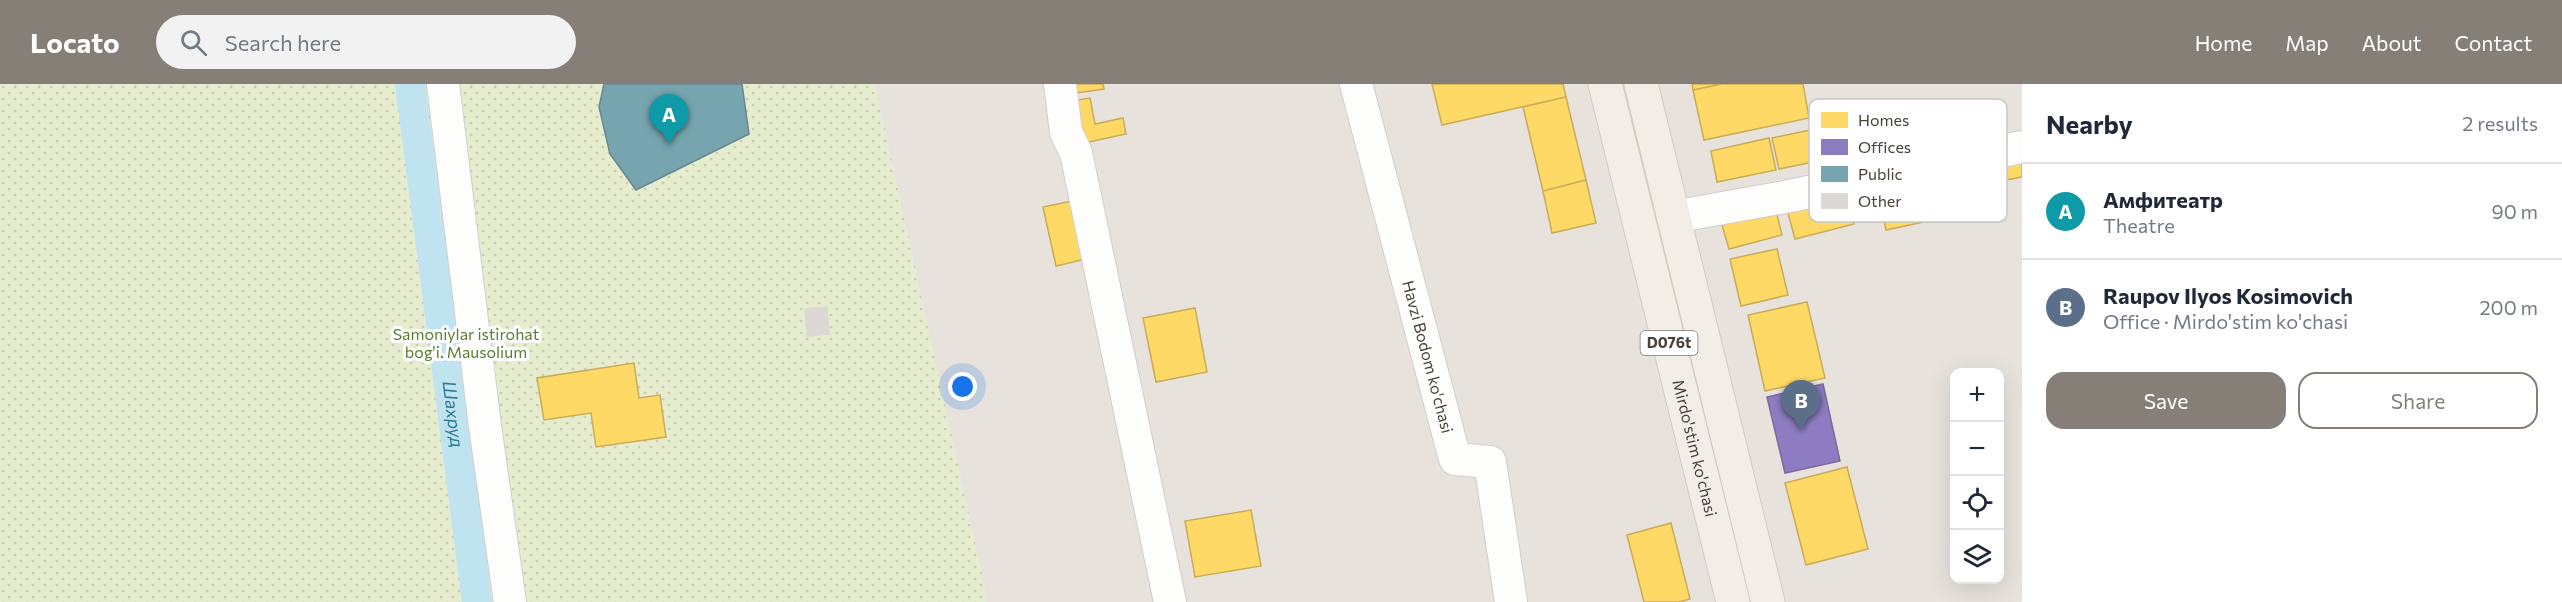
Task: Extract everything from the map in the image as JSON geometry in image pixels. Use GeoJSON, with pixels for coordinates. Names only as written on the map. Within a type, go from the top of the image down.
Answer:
{"type":"FeatureCollection","features":[{"type":"Feature","properties":{"kind":"main road","name":"Mirdo'stim ko'chasi"},"geometry":{"type":"LineString","coordinates":[[1605,84],[1733,602]]}},
{"type":"Feature","properties":{"kind":"main road","name":"Mirdo'stim ko'chasi"},"geometry":{"type":"LineString","coordinates":[[1641,84],[1768,602]]}},
{"type":"Feature","properties":{"kind":"street"},"geometry":{"type":"LineString","coordinates":[[444,84],[485,426],[510,602]]}},
{"type":"Feature","properties":{"kind":"street"},"geometry":{"type":"LineString","coordinates":[[1060,84],[1066,132],[1076,153],[1170,602]]}},
{"type":"Feature","properties":{"kind":"street","name":"Havzi Bodom ko'chasi"},"geometry":{"type":"LineString","coordinates":[[1356,84],[1455,459],[1490,462],[1511,602]]}},
{"type":"Feature","properties":{"kind":"street"},"geometry":{"type":"LineString","coordinates":[[2007,150],[2022,147]]}},
{"type":"Feature","properties":{"kind":"street"},"geometry":{"type":"LineString","coordinates":[[1674,217],[1809,192]]}},
{"type":"Feature","properties":{"kind":"shaded area"},"geometry":{"type":"Polygon","coordinates":[[[866,84],[2022,84],[2022,602],[963,602],[866,84]]]}},
{"type":"Feature","properties":{"kind":"green space","name":"Samoniylar istirohat bog'i. Mausolium"},"geometry":{"type":"Polygon","coordinates":[[[0,84],[875,84],[988,602],[0,602],[0,84]]]}},
{"type":"Feature","properties":{"kind":"building: Homes"},"geometry":{"type":"Polygon","coordinates":[[[1067,84],[1103,84],[1104,89],[1069,94],[1067,84]]]}},
{"type":"Feature","properties":{"kind":"building: Homes"},"geometry":{"type":"Polygon","coordinates":[[[1432,84],[1563,84],[1566,97],[1442,125],[1432,84]]]}},
{"type":"Feature","properties":{"kind":"building: Homes"},"geometry":{"type":"Polygon","coordinates":[[[1692,84],[1722,84],[1693,90],[1692,84]]]}},
{"type":"Feature","properties":{"kind":"building: Homes"},"geometry":{"type":"Polygon","coordinates":[[[1722,84],[1803,84],[1809,118],[1704,140],[1693,90],[1722,84]]]}},
{"type":"Feature","properties":{"kind":"building: Homes"},"geometry":{"type":"Polygon","coordinates":[[[1566,97],[1586,180],[1543,191],[1523,107],[1566,97]]]}},
{"type":"Feature","properties":{"kind":"building: Homes"},"geometry":{"type":"Polygon","coordinates":[[[1090,98],[1095,124],[1123,118],[1126,134],[1079,144],[1070,101],[1090,98]]]}},
{"type":"Feature","properties":{"kind":"building: Homes"},"geometry":{"type":"Polygon","coordinates":[[[1809,130],[1809,163],[1779,169],[1772,138],[1809,130]]]}},
{"type":"Feature","properties":{"kind":"building: Homes"},"geometry":{"type":"Polygon","coordinates":[[[1769,138],[1776,170],[1717,182],[1711,151],[1769,138]]]}},
{"type":"Feature","properties":{"kind":"building: Homes"},"geometry":{"type":"Polygon","coordinates":[[[2022,163],[2022,177],[2007,180],[2007,166],[2022,163]]]}},
{"type":"Feature","properties":{"kind":"building: Homes"},"geometry":{"type":"Polygon","coordinates":[[[1586,180],[1596,223],[1552,233],[1543,191],[1586,180]]]}},
{"type":"Feature","properties":{"kind":"building: Homes"},"geometry":{"type":"Polygon","coordinates":[[[1077,200],[1090,258],[1056,266],[1043,207],[1077,200]]]}},
{"type":"Feature","properties":{"kind":"building: Homes"},"geometry":{"type":"Polygon","coordinates":[[[1809,207],[1809,222],[1854,222],[1854,224],[1795,239],[1788,213],[1809,207]]]}},
{"type":"Feature","properties":{"kind":"building: Homes"},"geometry":{"type":"Polygon","coordinates":[[[1776,211],[1782,235],[1729,249],[1722,225],[1776,211]]]}},
{"type":"Feature","properties":{"kind":"building: Homes"},"geometry":{"type":"Polygon","coordinates":[[[1884,222],[1924,222],[1886,230],[1884,222]]]}},
{"type":"Feature","properties":{"kind":"building: Homes"},"geometry":{"type":"Polygon","coordinates":[[[1777,249],[1788,295],[1741,306],[1730,259],[1777,249]]]}},
{"type":"Feature","properties":{"kind":"building: Homes"},"geometry":{"type":"Polygon","coordinates":[[[1807,302],[1825,378],[1765,391],[1748,315],[1807,302]]]}},
{"type":"Feature","properties":{"kind":"building: Homes"},"geometry":{"type":"Polygon","coordinates":[[[1195,308],[1207,372],[1156,382],[1143,318],[1195,308]]]}},
{"type":"Feature","properties":{"kind":"building: Homes"},"geometry":{"type":"Polygon","coordinates":[[[634,363],[639,398],[660,395],[666,437],[596,447],[591,413],[544,420],[537,378],[634,363]]]}},
{"type":"Feature","properties":{"kind":"building: Homes"},"geometry":{"type":"Polygon","coordinates":[[[1847,467],[1868,549],[1806,565],[1785,483],[1847,467]]]}},
{"type":"Feature","properties":{"kind":"building: Homes"},"geometry":{"type":"Polygon","coordinates":[[[1251,510],[1261,566],[1195,577],[1185,521],[1251,510]]]}},
{"type":"Feature","properties":{"kind":"building: Homes"},"geometry":{"type":"Polygon","coordinates":[[[1671,523],[1690,599],[1679,602],[1644,602],[1627,535],[1671,523]]]}},
{"type":"Feature","properties":{"kind":"building: Offices"},"geometry":{"type":"Polygon","coordinates":[[[1823,384],[1840,461],[1785,473],[1767,397],[1823,384]]]}},
{"type":"Feature","properties":{"kind":"building: Public"},"geometry":{"type":"Polygon","coordinates":[[[604,84],[742,84],[749,134],[636,190],[610,154],[599,107],[604,84]]]}},
{"type":"Feature","properties":{"kind":"building: Other"},"geometry":{"type":"Polygon","coordinates":[[[827,307],[829,334],[807,336],[805,309],[827,307]]]}},
{"type":"Feature","properties":{"kind":"waterway","name":"Шахруд"},"geometry":{"type":"LineString","coordinates":[[410,84],[477,602]]}},
{"type":"Feature","properties":{"kind":"place","name":"Амфитеатр"},"geometry":{"type":"Point","coordinates":[669,144]}},
{"type":"Feature","properties":{"kind":"place","name":"Raupov Ilyos Kosimovich"},"geometry":{"type":"Point","coordinates":[1801,430]}}]}
